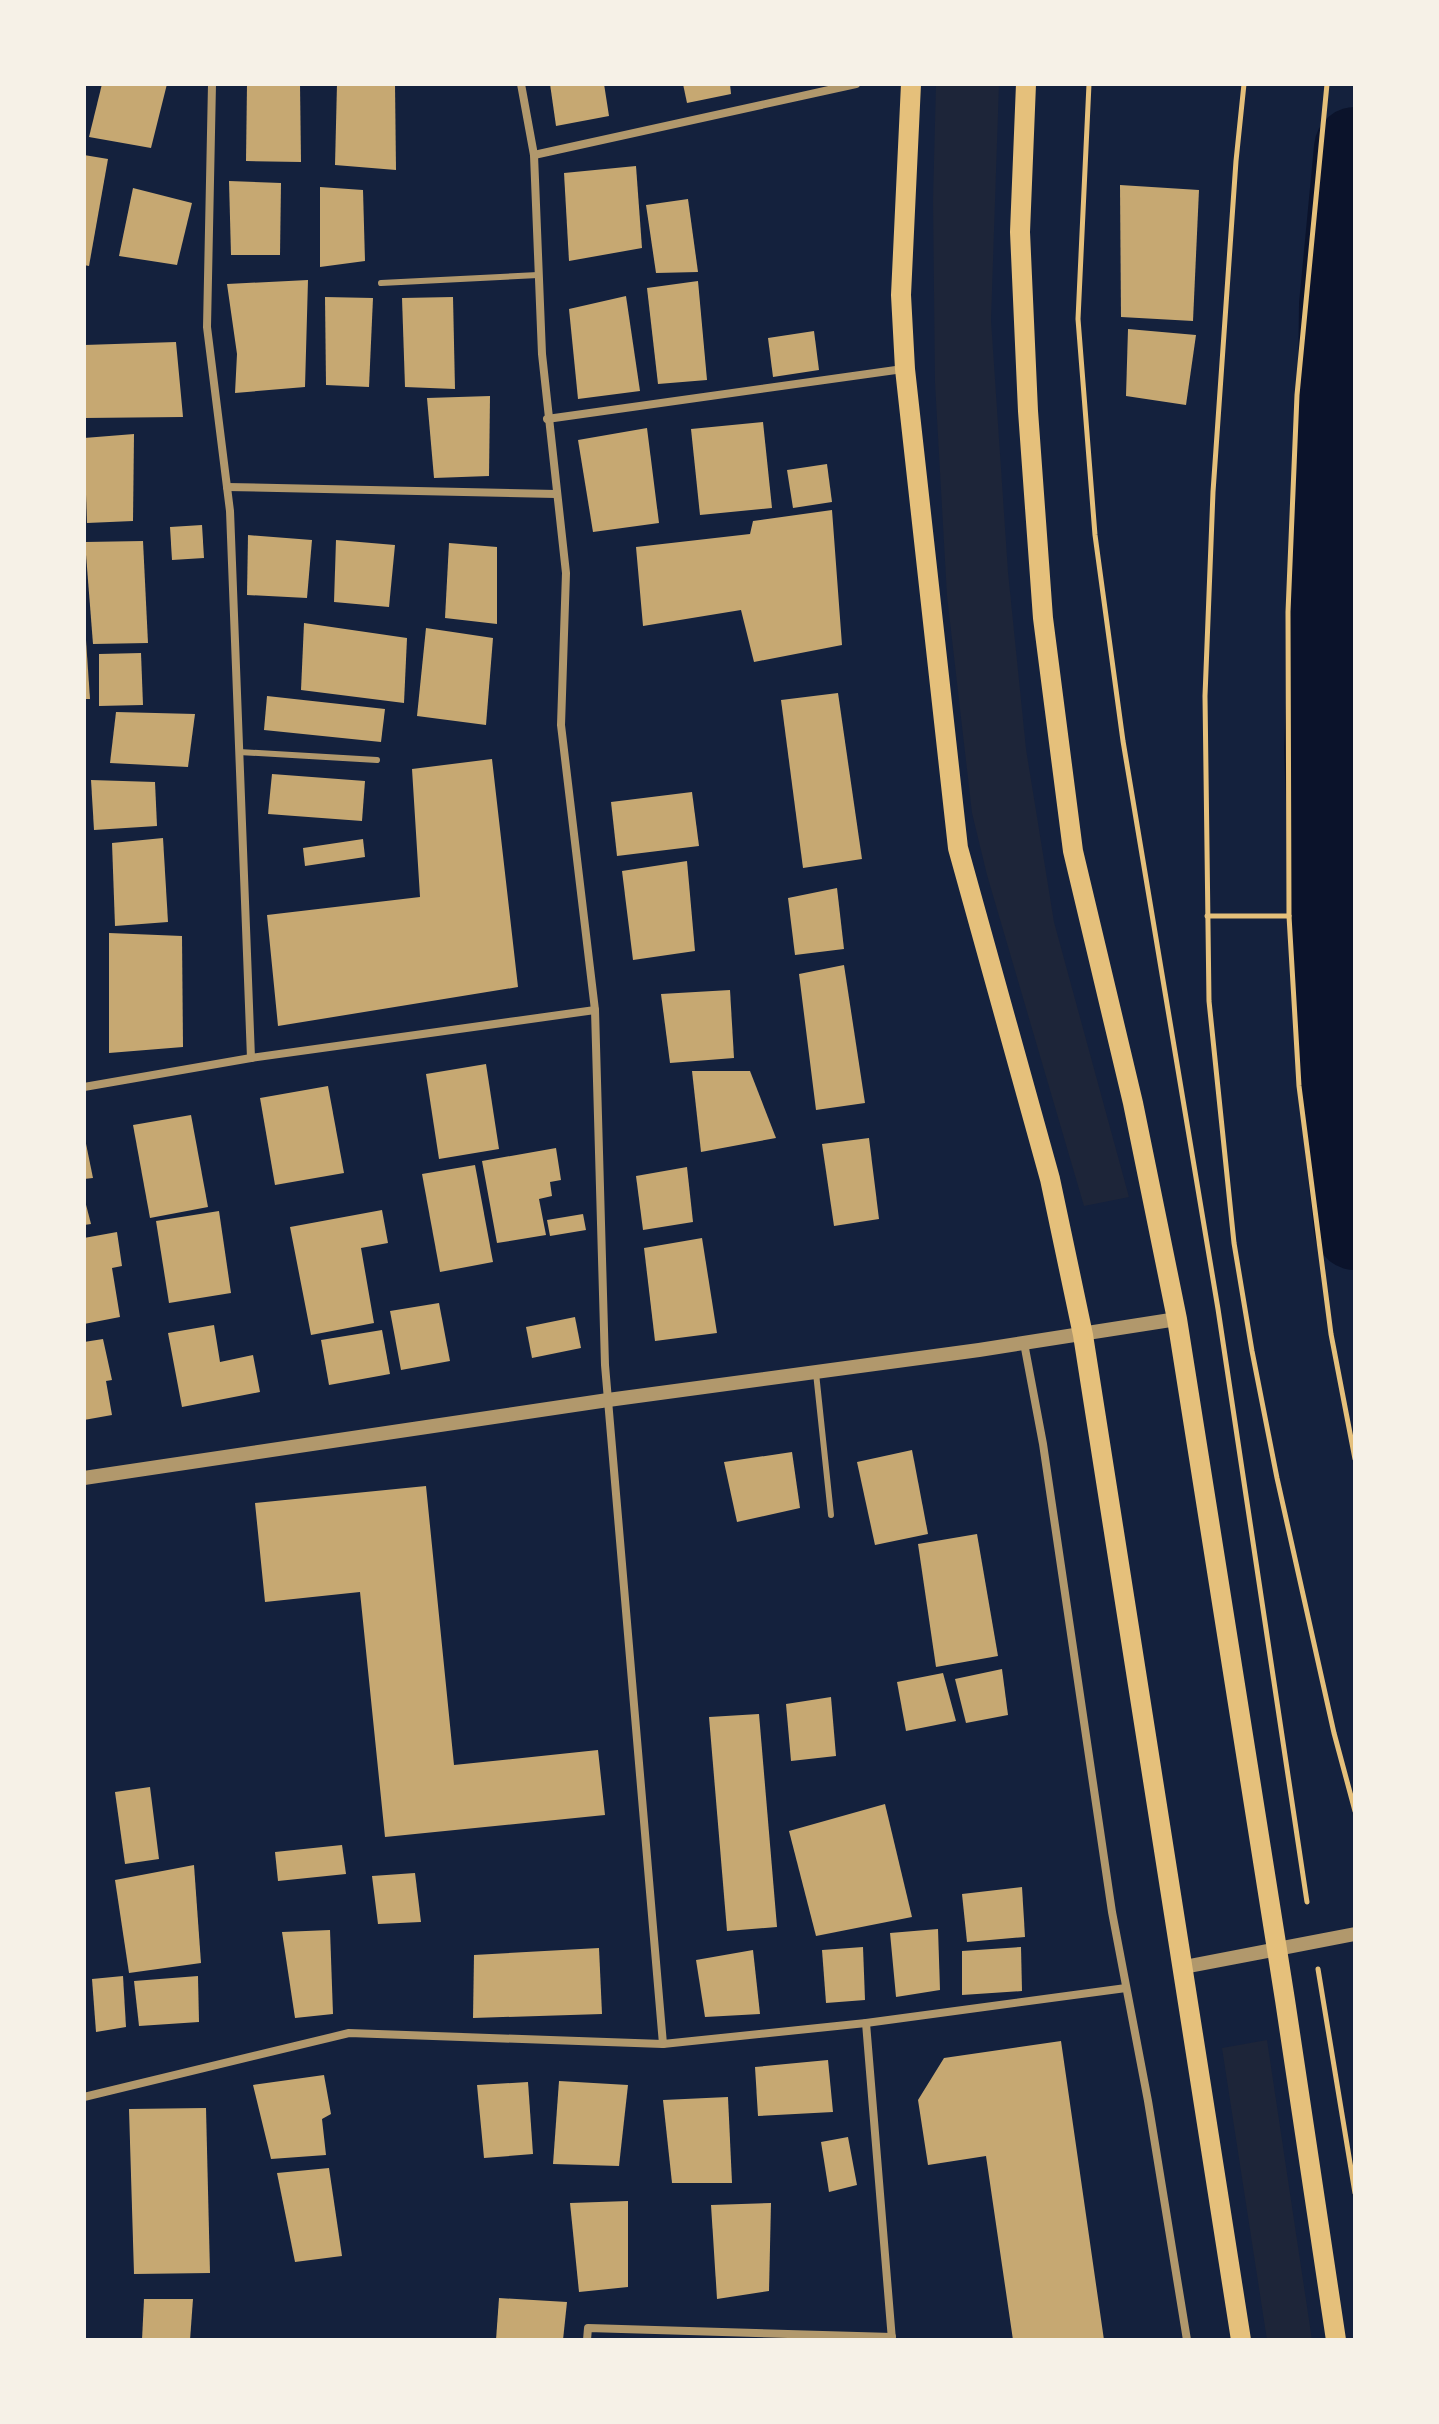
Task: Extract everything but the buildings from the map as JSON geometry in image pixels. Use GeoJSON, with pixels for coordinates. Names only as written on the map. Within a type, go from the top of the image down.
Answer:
{"type":"FeatureCollection","features":[{"type":"Feature","properties":{"kind":"main road"},"geometry":{"type":"LineString","coordinates":[[911,84],[901,295],[905,369],[958,848],[1050,1179],[1083,1335],[1241,2340]]}},
{"type":"Feature","properties":{"kind":"main road"},"geometry":{"type":"LineString","coordinates":[[1026,84],[1020,232],[1028,411],[1043,618],[1073,851],[1133,1103],[1177,1319],[1278,1950],[1336,2340]]}},
{"type":"Feature","properties":{"kind":"street"},"geometry":{"type":"LineString","coordinates":[[212,84],[207,327],[227,487],[251,1058]]}},
{"type":"Feature","properties":{"kind":"street"},"geometry":{"type":"LineString","coordinates":[[521,84],[534,155],[547,419],[566,573],[561,725],[595,1010],[605,1365],[663,2044]]}},
{"type":"Feature","properties":{"kind":"street"},"geometry":{"type":"LineString","coordinates":[[534,155],[856,84]]}},
{"type":"Feature","properties":{"kind":"street"},"geometry":{"type":"LineString","coordinates":[[547,419],[905,369]]}},
{"type":"Feature","properties":{"kind":"street"},"geometry":{"type":"LineString","coordinates":[[227,487],[556,494]]}},
{"type":"Feature","properties":{"kind":"street"},"geometry":{"type":"LineString","coordinates":[[84,1087],[251,1058],[595,1010]]}},
{"type":"Feature","properties":{"kind":"street"},"geometry":{"type":"LineString","coordinates":[[84,1478],[1177,1319]]}},
{"type":"Feature","properties":{"kind":"street"},"geometry":{"type":"LineString","coordinates":[[1024,1343],[1043,1444],[1126,1988],[1187,2340]]}},
{"type":"Feature","properties":{"kind":"street"},"geometry":{"type":"LineString","coordinates":[[1184,1967],[1355,1934]]}},
{"type":"Feature","properties":{"kind":"street"},"geometry":{"type":"LineString","coordinates":[[84,2097],[349,2033],[663,2044],[866,2023],[1126,1988]]}},
{"type":"Feature","properties":{"kind":"street"},"geometry":{"type":"LineString","coordinates":[[587,2340],[588,2328],[892,2338],[866,2023]]}},
{"type":"Feature","properties":{"kind":"lane"},"geometry":{"type":"LineString","coordinates":[[381,283],[538,275]]}},
{"type":"Feature","properties":{"kind":"lane"},"geometry":{"type":"LineString","coordinates":[[239,752],[377,760]]}},
{"type":"Feature","properties":{"kind":"lane"},"geometry":{"type":"LineString","coordinates":[[816,1373],[831,1515]]}},
{"type":"Feature","properties":{"kind":"path"},"geometry":{"type":"LineString","coordinates":[[1089,84],[1078,319],[1095,535],[1123,741],[1218,1309],[1308,1907]]}},
{"type":"Feature","properties":{"kind":"path"},"geometry":{"type":"LineString","coordinates":[[1244,84],[1212,508],[1205,696],[1209,1001],[1234,1243],[1247,1320],[1284,1508],[1334,1733],[1355,1811]]}},
{"type":"Feature","properties":{"kind":"path"},"geometry":{"type":"LineString","coordinates":[[1327,84],[1297,395],[1288,612],[1289,916],[1299,1086],[1331,1334],[1355,1459]]}},
{"type":"Feature","properties":{"kind":"path"},"geometry":{"type":"LineString","coordinates":[[1207,916],[1289,916]]}},
{"type":"Feature","properties":{"kind":"path"},"geometry":{"type":"LineString","coordinates":[[1318,1968],[1355,2193]]}},
{"type":"Feature","properties":{"kind":"shaded area"},"geometry":{"type":"Polygon","coordinates":[[[936,84],[999,84],[991,320],[1008,572],[1026,749],[1054,922],[1129,1197],[1084,1206],[987,875],[972,813],[947,596],[935,383],[933,200],[936,84]]]}},
{"type":"Feature","properties":{"kind":"shaded area"},"geometry":{"type":"Polygon","coordinates":[[[1267,2040],[1312,2340],[1267,2340],[1222,2048],[1267,2040]]]}},
{"type":"Feature","properties":{"kind":"waterway"},"geometry":{"type":"LineString","coordinates":[[1355,148],[1340,305],[1338,463],[1325,749],[1337,1068],[1355,1229]]}}]}
